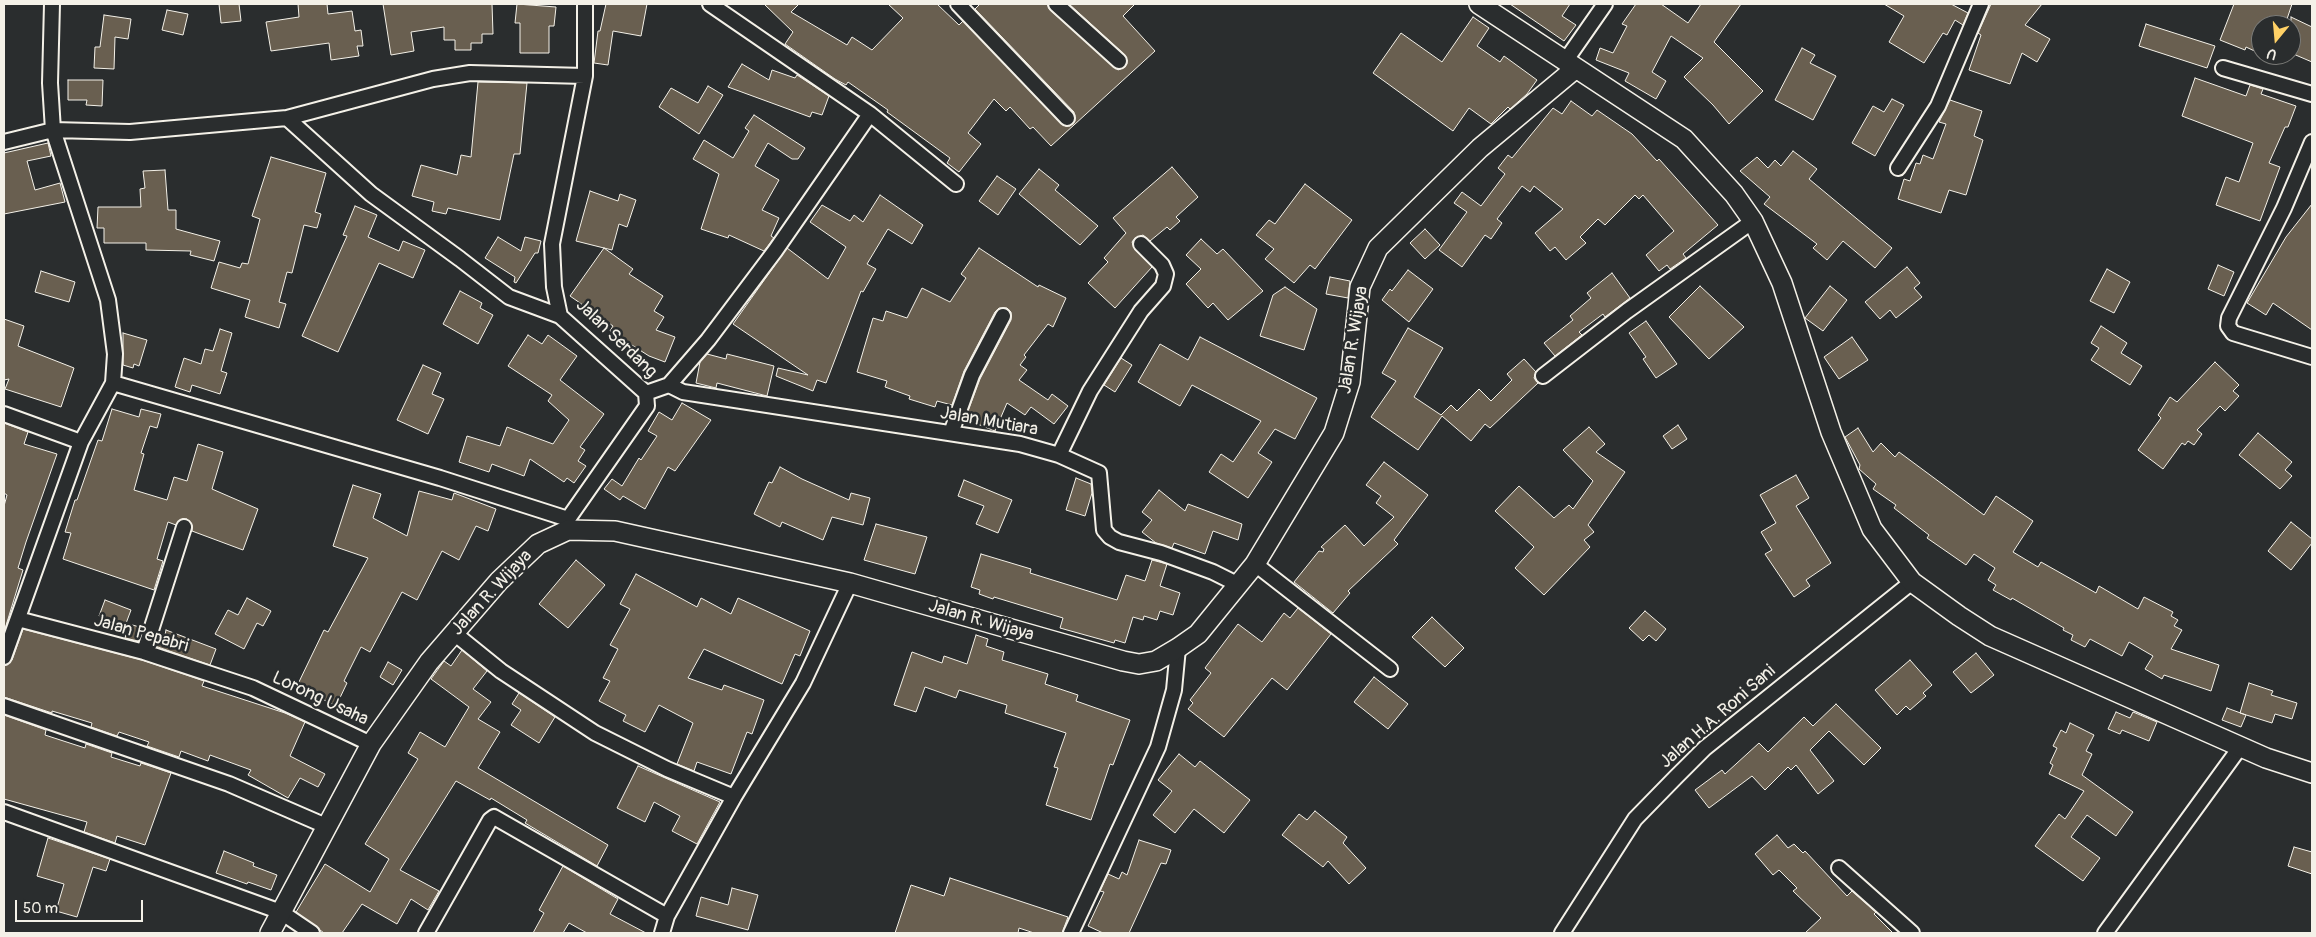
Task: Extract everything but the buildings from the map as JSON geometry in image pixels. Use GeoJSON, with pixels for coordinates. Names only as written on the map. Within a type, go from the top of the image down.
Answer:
{"type":"FeatureCollection","features":[{"type":"Feature","properties":{"kind":"street"},"geometry":{"type":"LineString","coordinates":[[4,657],[81,442],[113,383],[115,354],[108,300],[53,130],[50,83],[52,4]]}},
{"type":"Feature","properties":{"kind":"street","name":"Jalan Serdang"},"geometry":{"type":"LineString","coordinates":[[568,524],[647,406],[646,393],[560,316],[554,287],[552,244],[585,76],[585,4]]}},
{"type":"Feature","properties":{"kind":"street"},"geometry":{"type":"LineString","coordinates":[[710,4],[870,114],[956,184]]}},
{"type":"Feature","properties":{"kind":"street"},"geometry":{"type":"LineString","coordinates":[[959,4],[1067,118]]}},
{"type":"Feature","properties":{"kind":"street"},"geometry":{"type":"LineString","coordinates":[[1056,4],[1119,61]]}},
{"type":"Feature","properties":{"kind":"street"},"geometry":{"type":"LineString","coordinates":[[1479,4],[1684,139],[1734,194],[1753,221],[1782,283],[1831,432],[1872,528],[1912,582],[1990,636],[2266,758],[2312,773]]}},
{"type":"Feature","properties":{"kind":"street"},"geometry":{"type":"LineString","coordinates":[[1571,64],[1605,4]]}},
{"type":"Feature","properties":{"kind":"street"},"geometry":{"type":"LineString","coordinates":[[1898,168],[1938,106],[1981,4]]}},
{"type":"Feature","properties":{"kind":"street","name":"Jalan R. Wijaya"},"geometry":{"type":"LineString","coordinates":[[270,933],[371,744],[429,662],[499,581],[538,544],[568,524],[615,531],[850,583],[1124,661],[1139,664],[1156,661],[1178,648],[1198,634],[1255,564],[1334,434],[1350,382],[1360,287],[1378,248],[1480,148],[1571,64]]}},
{"type":"Feature","properties":{"kind":"street"},"geometry":{"type":"LineString","coordinates":[[2223,68],[2312,94]]}},
{"type":"Feature","properties":{"kind":"street"},"geometry":{"type":"LineString","coordinates":[[4,142],[53,130],[130,132],[287,118],[433,79],[470,73],[585,76]]}},
{"type":"Feature","properties":{"kind":"street"},"geometry":{"type":"LineString","coordinates":[[646,393],[669,385],[708,340],[775,251],[870,114]]}},
{"type":"Feature","properties":{"kind":"street"},"geometry":{"type":"LineString","coordinates":[[287,118],[371,194],[509,297],[560,316]]}},
{"type":"Feature","properties":{"kind":"street"},"geometry":{"type":"LineString","coordinates":[[2312,142],[2284,208],[2229,318],[2228,326],[2233,332],[2312,357]]}},
{"type":"Feature","properties":{"kind":"street"},"geometry":{"type":"LineString","coordinates":[[1543,376],[1627,311],[1753,221]]}},
{"type":"Feature","properties":{"kind":"street"},"geometry":{"type":"LineString","coordinates":[[1059,455],[1090,391],[1141,311],[1163,286],[1166,274],[1162,266],[1142,244]]}},
{"type":"Feature","properties":{"kind":"street"},"geometry":{"type":"LineString","coordinates":[[950,433],[972,374],[1003,316]]}},
{"type":"Feature","properties":{"kind":"street"},"geometry":{"type":"LineString","coordinates":[[113,383],[440,478],[568,524]]}},
{"type":"Feature","properties":{"kind":"street","name":"Jalan Mutiara"},"geometry":{"type":"LineString","coordinates":[[669,385],[683,392],[1020,444],[1059,455],[1099,474],[1104,530],[1110,537],[1119,542],[1161,553],[1196,566],[1238,585]]}},
{"type":"Feature","properties":{"kind":"street"},"geometry":{"type":"LineString","coordinates":[[4,414],[81,442]]}},
{"type":"Feature","properties":{"kind":"street"},"geometry":{"type":"LineString","coordinates":[[144,652],[184,527]]}},
{"type":"Feature","properties":{"kind":"street"},"geometry":{"type":"LineString","coordinates":[[1255,564],[1390,668]]}},
{"type":"Feature","properties":{"kind":"street","name":"Jalan H.A. Roni Sani"},"geometry":{"type":"LineString","coordinates":[[1562,933],[1635,819],[1675,778],[1705,748],[1912,582]]}},
{"type":"Feature","properties":{"kind":"street"},"geometry":{"type":"LineString","coordinates":[[662,933],[667,916],[734,797],[803,683],[850,583]]}},
{"type":"Feature","properties":{"kind":"street","name":"Jalan Pepabri"},"geometry":{"type":"LineString","coordinates":[[18,619],[144,652],[253,688]]}},
{"type":"Feature","properties":{"kind":"street"},"geometry":{"type":"LineString","coordinates":[[454,633],[501,671],[595,733],[668,769],[734,797]]}},
{"type":"Feature","properties":{"kind":"street"},"geometry":{"type":"LineString","coordinates":[[1071,933],[1158,747],[1174,690],[1178,648]]}},
{"type":"Feature","properties":{"kind":"street","name":"Lorong Usaha"},"geometry":{"type":"LineString","coordinates":[[253,688],[371,744]]}},
{"type":"Feature","properties":{"kind":"street"},"geometry":{"type":"LineString","coordinates":[[4,706],[229,784],[326,826]]}},
{"type":"Feature","properties":{"kind":"street"},"geometry":{"type":"LineString","coordinates":[[2105,933],[2241,746]]}},
{"type":"Feature","properties":{"kind":"street"},"geometry":{"type":"LineString","coordinates":[[4,812],[281,912],[312,933]]}},
{"type":"Feature","properties":{"kind":"street"},"geometry":{"type":"LineString","coordinates":[[426,933],[490,820],[494,817],[667,916]]}},
{"type":"Feature","properties":{"kind":"street"},"geometry":{"type":"LineString","coordinates":[[1839,868],[1912,933]]}}]}
